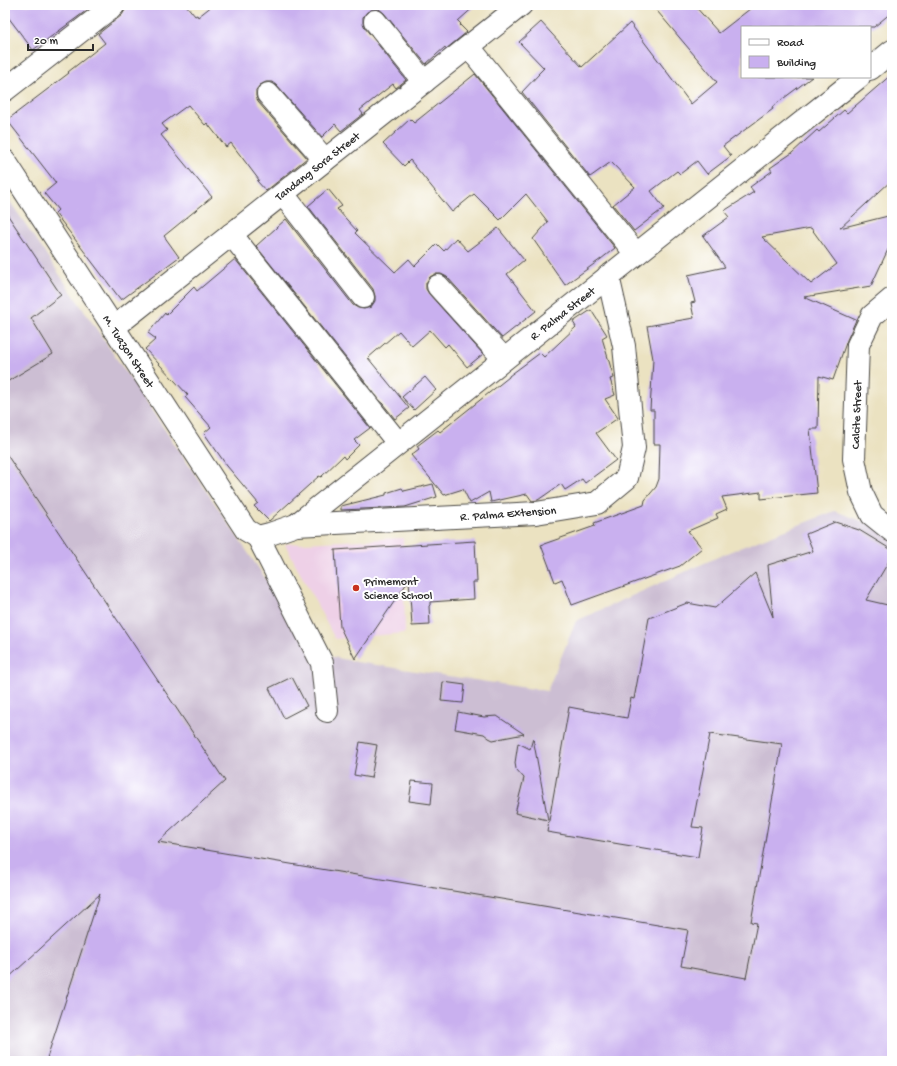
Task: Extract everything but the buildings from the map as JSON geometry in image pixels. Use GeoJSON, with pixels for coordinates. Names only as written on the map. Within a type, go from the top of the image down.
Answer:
{"type":"FeatureCollection","features":[{"type":"Feature","properties":{"kind":"street"},"geometry":{"type":"LineString","coordinates":[[5,90],[114,5]]}},
{"type":"Feature","properties":{"kind":"street","name":"Tandang Sora Street"},"geometry":{"type":"LineString","coordinates":[[114,328],[521,5]]}},
{"type":"Feature","properties":{"kind":"street"},"geometry":{"type":"LineString","coordinates":[[375,21],[424,82]]}},
{"type":"Feature","properties":{"kind":"street"},"geometry":{"type":"LineString","coordinates":[[469,47],[636,254]]}},
{"type":"Feature","properties":{"kind":"street"},"geometry":{"type":"LineString","coordinates":[[871,68],[892,51]]}},
{"type":"Feature","properties":{"kind":"street","name":"R. Palma Street"},"geometry":{"type":"LineString","coordinates":[[258,537],[296,524],[859,78]]}},
{"type":"Feature","properties":{"kind":"street"},"geometry":{"type":"LineString","coordinates":[[268,94],[325,160]]}},
{"type":"Feature","properties":{"kind":"street","name":"M. Tuazon Street"},"geometry":{"type":"LineString","coordinates":[[5,161],[246,530],[258,537]]}},
{"type":"Feature","properties":{"kind":"street"},"geometry":{"type":"LineString","coordinates":[[283,194],[363,297]]}},
{"type":"Feature","properties":{"kind":"street"},"geometry":{"type":"LineString","coordinates":[[231,234],[398,443]]}},
{"type":"Feature","properties":{"kind":"street","name":"R. Palma Extension"},"geometry":{"type":"LineString","coordinates":[[296,524],[536,513],[597,503],[626,478],[634,448],[624,346],[608,276]]}},
{"type":"Feature","properties":{"kind":"street"},"geometry":{"type":"LineString","coordinates":[[438,286],[504,359]]}},
{"type":"Feature","properties":{"kind":"street","name":"Calcite Street"},"geometry":{"type":"LineString","coordinates":[[892,299],[872,316],[858,345],[854,459],[861,492],[872,515],[892,531]]}},
{"type":"Feature","properties":{"kind":"street"},"geometry":{"type":"LineString","coordinates":[[258,537],[322,663],[327,711]]}},
{"type":"Feature","properties":{"kind":"shaded area"},"geometry":{"type":"Polygon","coordinates":[[[5,194],[316,653],[356,662],[547,691],[576,621],[729,552],[835,511],[892,532],[892,1061],[5,1061],[5,194]]]}},
{"type":"Feature","properties":{"kind":"shaded area","name":"Primemont Science School"},"geometry":{"type":"Polygon","coordinates":[[[403,538],[405,633],[335,639],[285,544],[403,538]]]}},
{"type":"Feature","properties":{"kind":"place","name":"Primemont Science School"},"geometry":{"type":"Point","coordinates":[356,588]}}]}
